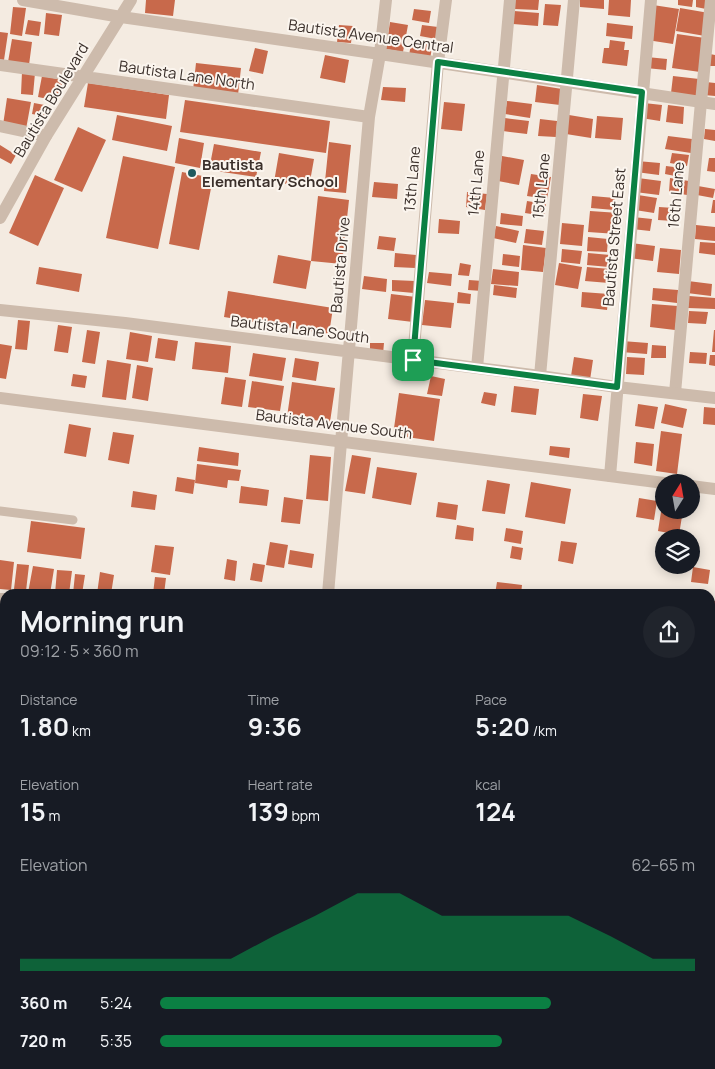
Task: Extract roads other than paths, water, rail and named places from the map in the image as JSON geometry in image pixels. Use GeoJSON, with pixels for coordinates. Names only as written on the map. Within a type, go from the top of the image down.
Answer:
{"type":"FeatureCollection","features":[{"type":"Feature","properties":{"kind":"street","name":"Bautista Avenue Central"},"geometry":{"type":"LineString","coordinates":[[23,0],[47,2],[121,17],[715,104]]}},
{"type":"Feature","properties":{"kind":"street","name":"Bautista Boulevard"},"geometry":{"type":"LineString","coordinates":[[0,218],[46,136],[131,0]]}},
{"type":"Feature","properties":{"kind":"street","name":"Bautista Drive"},"geometry":{"type":"LineString","coordinates":[[328,589],[369,117],[380,54],[386,0]]}},
{"type":"Feature","properties":{"kind":"street","name":"13th Lane"},"geometry":{"type":"LineString","coordinates":[[413,360],[438,62],[446,0]]}},
{"type":"Feature","properties":{"kind":"street","name":"14th Lane"},"geometry":{"type":"LineString","coordinates":[[477,368],[502,72],[510,0]]}},
{"type":"Feature","properties":{"kind":"street","name":"15th Lane"},"geometry":{"type":"LineString","coordinates":[[540,376],[574,0]]}},
{"type":"Feature","properties":{"kind":"street","name":"Bautista Street East"},"geometry":{"type":"LineString","coordinates":[[610,476],[651,0]]}},
{"type":"Feature","properties":{"kind":"street","name":"16th Lane"},"geometry":{"type":"LineString","coordinates":[[675,393],[700,102],[712,0]]}},
{"type":"Feature","properties":{"kind":"street","name":"Bautista Lane North"},"geometry":{"type":"LineString","coordinates":[[0,65],[369,117]]}},
{"type":"Feature","properties":{"kind":"street"},"geometry":{"type":"LineString","coordinates":[[0,126],[46,136]]}},
{"type":"Feature","properties":{"kind":"street","name":"Bautista Lane South"},"geometry":{"type":"LineString","coordinates":[[0,310],[715,398]]}},
{"type":"Feature","properties":{"kind":"street","name":"Bautista Avenue South"},"geometry":{"type":"LineString","coordinates":[[0,398],[655,482]]}},
{"type":"Feature","properties":{"kind":"street"},"geometry":{"type":"LineString","coordinates":[[700,487],[715,489]]}},
{"type":"Feature","properties":{"kind":"lane"},"geometry":{"type":"LineString","coordinates":[[0,511],[73,520]]}},
{"type":"Feature","properties":{"kind":"place","name":"Bautista Elementary School"},"geometry":{"type":"Point","coordinates":[192,173]}}]}
